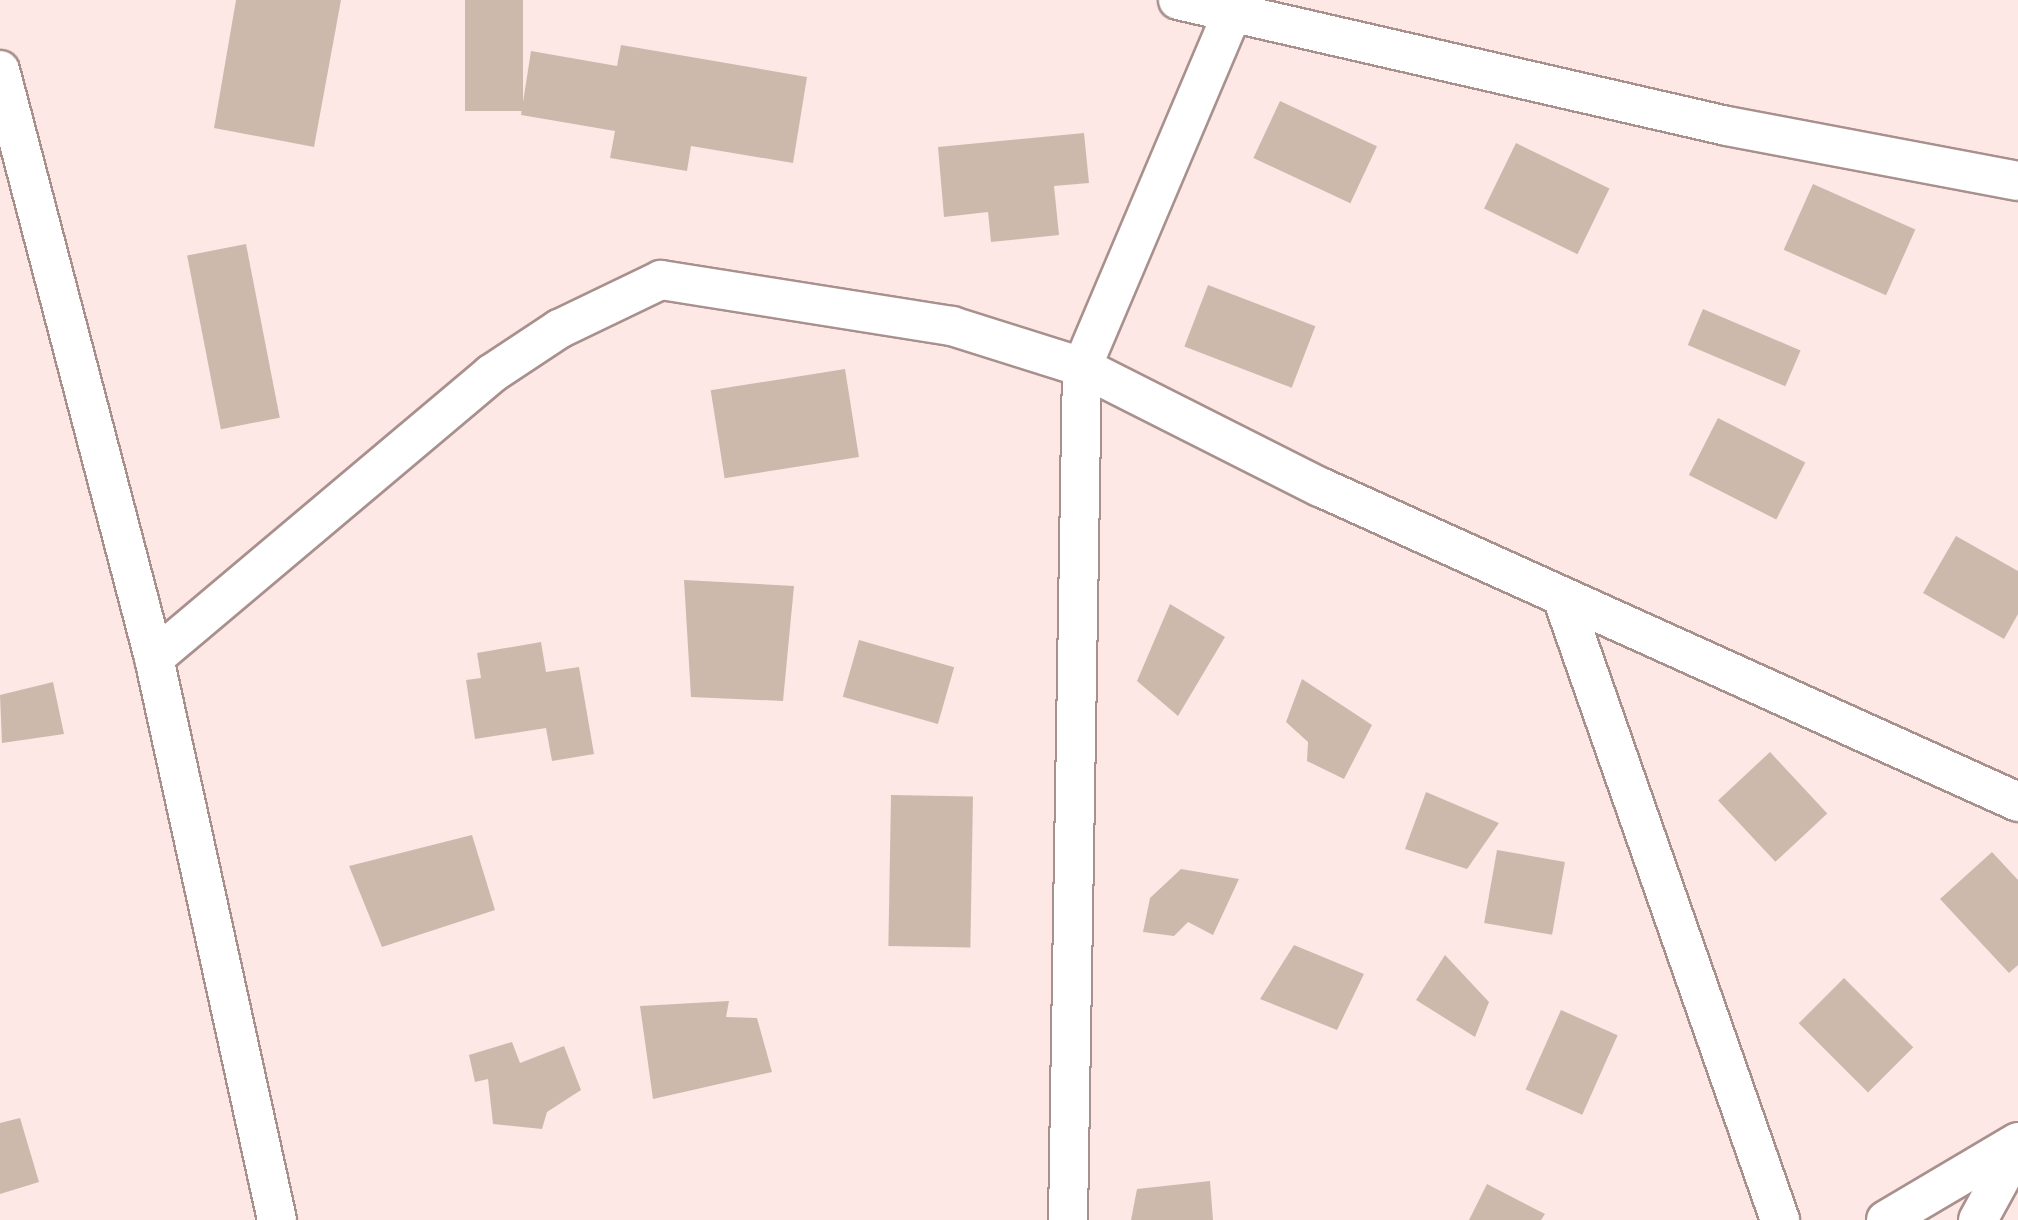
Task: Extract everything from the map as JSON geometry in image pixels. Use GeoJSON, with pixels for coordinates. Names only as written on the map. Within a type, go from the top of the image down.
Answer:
{"type":"FeatureCollection","features":[{"type":"Feature","properties":{"kind":"main road"},"geometry":{"type":"LineString","coordinates":[[1178,0],[1727,126],[2018,181]]}},
{"type":"Feature","properties":{"kind":"main road"},"geometry":{"type":"LineString","coordinates":[[1068,1220],[1082,368],[1232,14]]}},
{"type":"Feature","properties":{"kind":"main road"},"geometry":{"type":"LineString","coordinates":[[0,70],[154,657],[277,1220]]}},
{"type":"Feature","properties":{"kind":"main road"},"geometry":{"type":"LineString","coordinates":[[154,657],[491,374],[559,329],[661,280],[952,326],[1082,368],[1320,487],[2018,802]]}},
{"type":"Feature","properties":{"kind":"main road"},"geometry":{"type":"LineString","coordinates":[[1562,597],[1780,1220]]}},
{"type":"Feature","properties":{"kind":"main road"},"geometry":{"type":"LineString","coordinates":[[1886,1220],[2018,1144]]}},
{"type":"Feature","properties":{"kind":"main road"},"geometry":{"type":"LineString","coordinates":[[1978,1220],[2018,1144]]}},
{"type":"Feature","properties":{"kind":"building"},"geometry":{"type":"Polygon","coordinates":[[[236,0],[341,0],[314,147],[214,128],[236,0]]]}},
{"type":"Feature","properties":{"kind":"building"},"geometry":{"type":"Polygon","coordinates":[[[465,0],[523,0],[523,111],[465,111],[465,0]]]}},
{"type":"Feature","properties":{"kind":"building"},"geometry":{"type":"Polygon","coordinates":[[[621,45],[807,77],[793,163],[691,146],[687,171],[610,158],[615,131],[521,115],[531,51],[617,66],[621,45]]]}},
{"type":"Feature","properties":{"kind":"building"},"geometry":{"type":"Polygon","coordinates":[[[1280,101],[1377,146],[1350,203],[1253,158],[1280,101]]]}},
{"type":"Feature","properties":{"kind":"building"},"geometry":{"type":"Polygon","coordinates":[[[1084,133],[1089,183],[1054,186],[1059,235],[991,242],[988,212],[944,217],[938,147],[1084,133]]]}},
{"type":"Feature","properties":{"kind":"building"},"geometry":{"type":"Polygon","coordinates":[[[1516,143],[1609,189],[1577,254],[1484,209],[1516,143]]]}},
{"type":"Feature","properties":{"kind":"building"},"geometry":{"type":"Polygon","coordinates":[[[1813,184],[1915,230],[1886,295],[1784,250],[1813,184]]]}},
{"type":"Feature","properties":{"kind":"building"},"geometry":{"type":"Polygon","coordinates":[[[246,244],[280,418],[221,429],[187,255],[246,244]]]}},
{"type":"Feature","properties":{"kind":"building"},"geometry":{"type":"Polygon","coordinates":[[[1208,285],[1315,326],[1292,388],[1184,347],[1208,285]]]}},
{"type":"Feature","properties":{"kind":"building"},"geometry":{"type":"Polygon","coordinates":[[[1703,309],[1801,350],[1785,386],[1688,345],[1703,309]]]}},
{"type":"Feature","properties":{"kind":"building"},"geometry":{"type":"Polygon","coordinates":[[[845,369],[859,457],[725,478],[711,390],[845,369]]]}},
{"type":"Feature","properties":{"kind":"building"},"geometry":{"type":"Polygon","coordinates":[[[1718,418],[1805,462],[1776,520],[1689,475],[1718,418]]]}},
{"type":"Feature","properties":{"kind":"building"},"geometry":{"type":"Polygon","coordinates":[[[1956,536],[2018,571],[2018,614],[2004,639],[1923,593],[1956,536]]]}},
{"type":"Feature","properties":{"kind":"building"},"geometry":{"type":"Polygon","coordinates":[[[684,580],[794,586],[783,701],[691,697],[684,580]]]}},
{"type":"Feature","properties":{"kind":"building"},"geometry":{"type":"Polygon","coordinates":[[[1170,604],[1225,637],[1178,716],[1137,681],[1170,604]]]}},
{"type":"Feature","properties":{"kind":"building"},"geometry":{"type":"Polygon","coordinates":[[[859,640],[954,667],[938,724],[843,697],[859,640]]]}},
{"type":"Feature","properties":{"kind":"building"},"geometry":{"type":"Polygon","coordinates":[[[541,642],[546,672],[579,667],[594,754],[552,761],[546,728],[475,739],[466,680],[481,678],[477,653],[541,642]]]}},
{"type":"Feature","properties":{"kind":"building"},"geometry":{"type":"Polygon","coordinates":[[[1302,679],[1372,725],[1344,779],[1307,761],[1308,742],[1286,722],[1302,679]]]}},
{"type":"Feature","properties":{"kind":"building"},"geometry":{"type":"Polygon","coordinates":[[[53,682],[64,734],[2,743],[0,695],[53,682]]]}},
{"type":"Feature","properties":{"kind":"building"},"geometry":{"type":"Polygon","coordinates":[[[1770,752],[1827,813],[1775,862],[1718,800],[1770,752]]]}},
{"type":"Feature","properties":{"kind":"building"},"geometry":{"type":"Polygon","coordinates":[[[1426,792],[1499,823],[1467,869],[1405,849],[1426,792]]]}},
{"type":"Feature","properties":{"kind":"building"},"geometry":{"type":"Polygon","coordinates":[[[891,795],[973,796],[970,947],[888,946],[891,795]]]}},
{"type":"Feature","properties":{"kind":"building"},"geometry":{"type":"Polygon","coordinates":[[[472,835],[495,910],[382,947],[349,866],[472,835]]]}},
{"type":"Feature","properties":{"kind":"building"},"geometry":{"type":"Polygon","coordinates":[[[1497,850],[1565,862],[1552,935],[1484,923],[1497,850]]]}},
{"type":"Feature","properties":{"kind":"building"},"geometry":{"type":"Polygon","coordinates":[[[1992,852],[2018,880],[2018,965],[2009,973],[1940,899],[1992,852]]]}},
{"type":"Feature","properties":{"kind":"building"},"geometry":{"type":"Polygon","coordinates":[[[1181,869],[1239,879],[1213,935],[1188,922],[1174,936],[1143,932],[1150,898],[1181,869]]]}},
{"type":"Feature","properties":{"kind":"building"},"geometry":{"type":"Polygon","coordinates":[[[1294,945],[1364,974],[1337,1030],[1260,999],[1294,945]]]}},
{"type":"Feature","properties":{"kind":"building"},"geometry":{"type":"Polygon","coordinates":[[[1445,955],[1489,1002],[1475,1037],[1416,1000],[1445,955]]]}},
{"type":"Feature","properties":{"kind":"building"},"geometry":{"type":"Polygon","coordinates":[[[1844,978],[1913,1047],[1868,1093],[1799,1023],[1844,978]]]}},
{"type":"Feature","properties":{"kind":"building"},"geometry":{"type":"Polygon","coordinates":[[[729,1001],[726,1017],[757,1018],[772,1072],[653,1099],[640,1006],[729,1001]]]}},
{"type":"Feature","properties":{"kind":"building"},"geometry":{"type":"Polygon","coordinates":[[[1561,1010],[1618,1035],[1582,1115],[1526,1089],[1561,1010]]]}},
{"type":"Feature","properties":{"kind":"building"},"geometry":{"type":"Polygon","coordinates":[[[512,1042],[520,1063],[564,1046],[581,1090],[547,1112],[542,1129],[493,1124],[488,1079],[475,1082],[469,1055],[512,1042]]]}},
{"type":"Feature","properties":{"kind":"building"},"geometry":{"type":"Polygon","coordinates":[[[20,1118],[39,1182],[0,1194],[0,1123],[20,1118]]]}},
{"type":"Feature","properties":{"kind":"building"},"geometry":{"type":"Polygon","coordinates":[[[1210,1181],[1213,1220],[1131,1220],[1137,1189],[1210,1181]]]}},
{"type":"Feature","properties":{"kind":"building"},"geometry":{"type":"Polygon","coordinates":[[[1487,1184],[1545,1214],[1541,1220],[1469,1220],[1487,1184]]]}}]}
